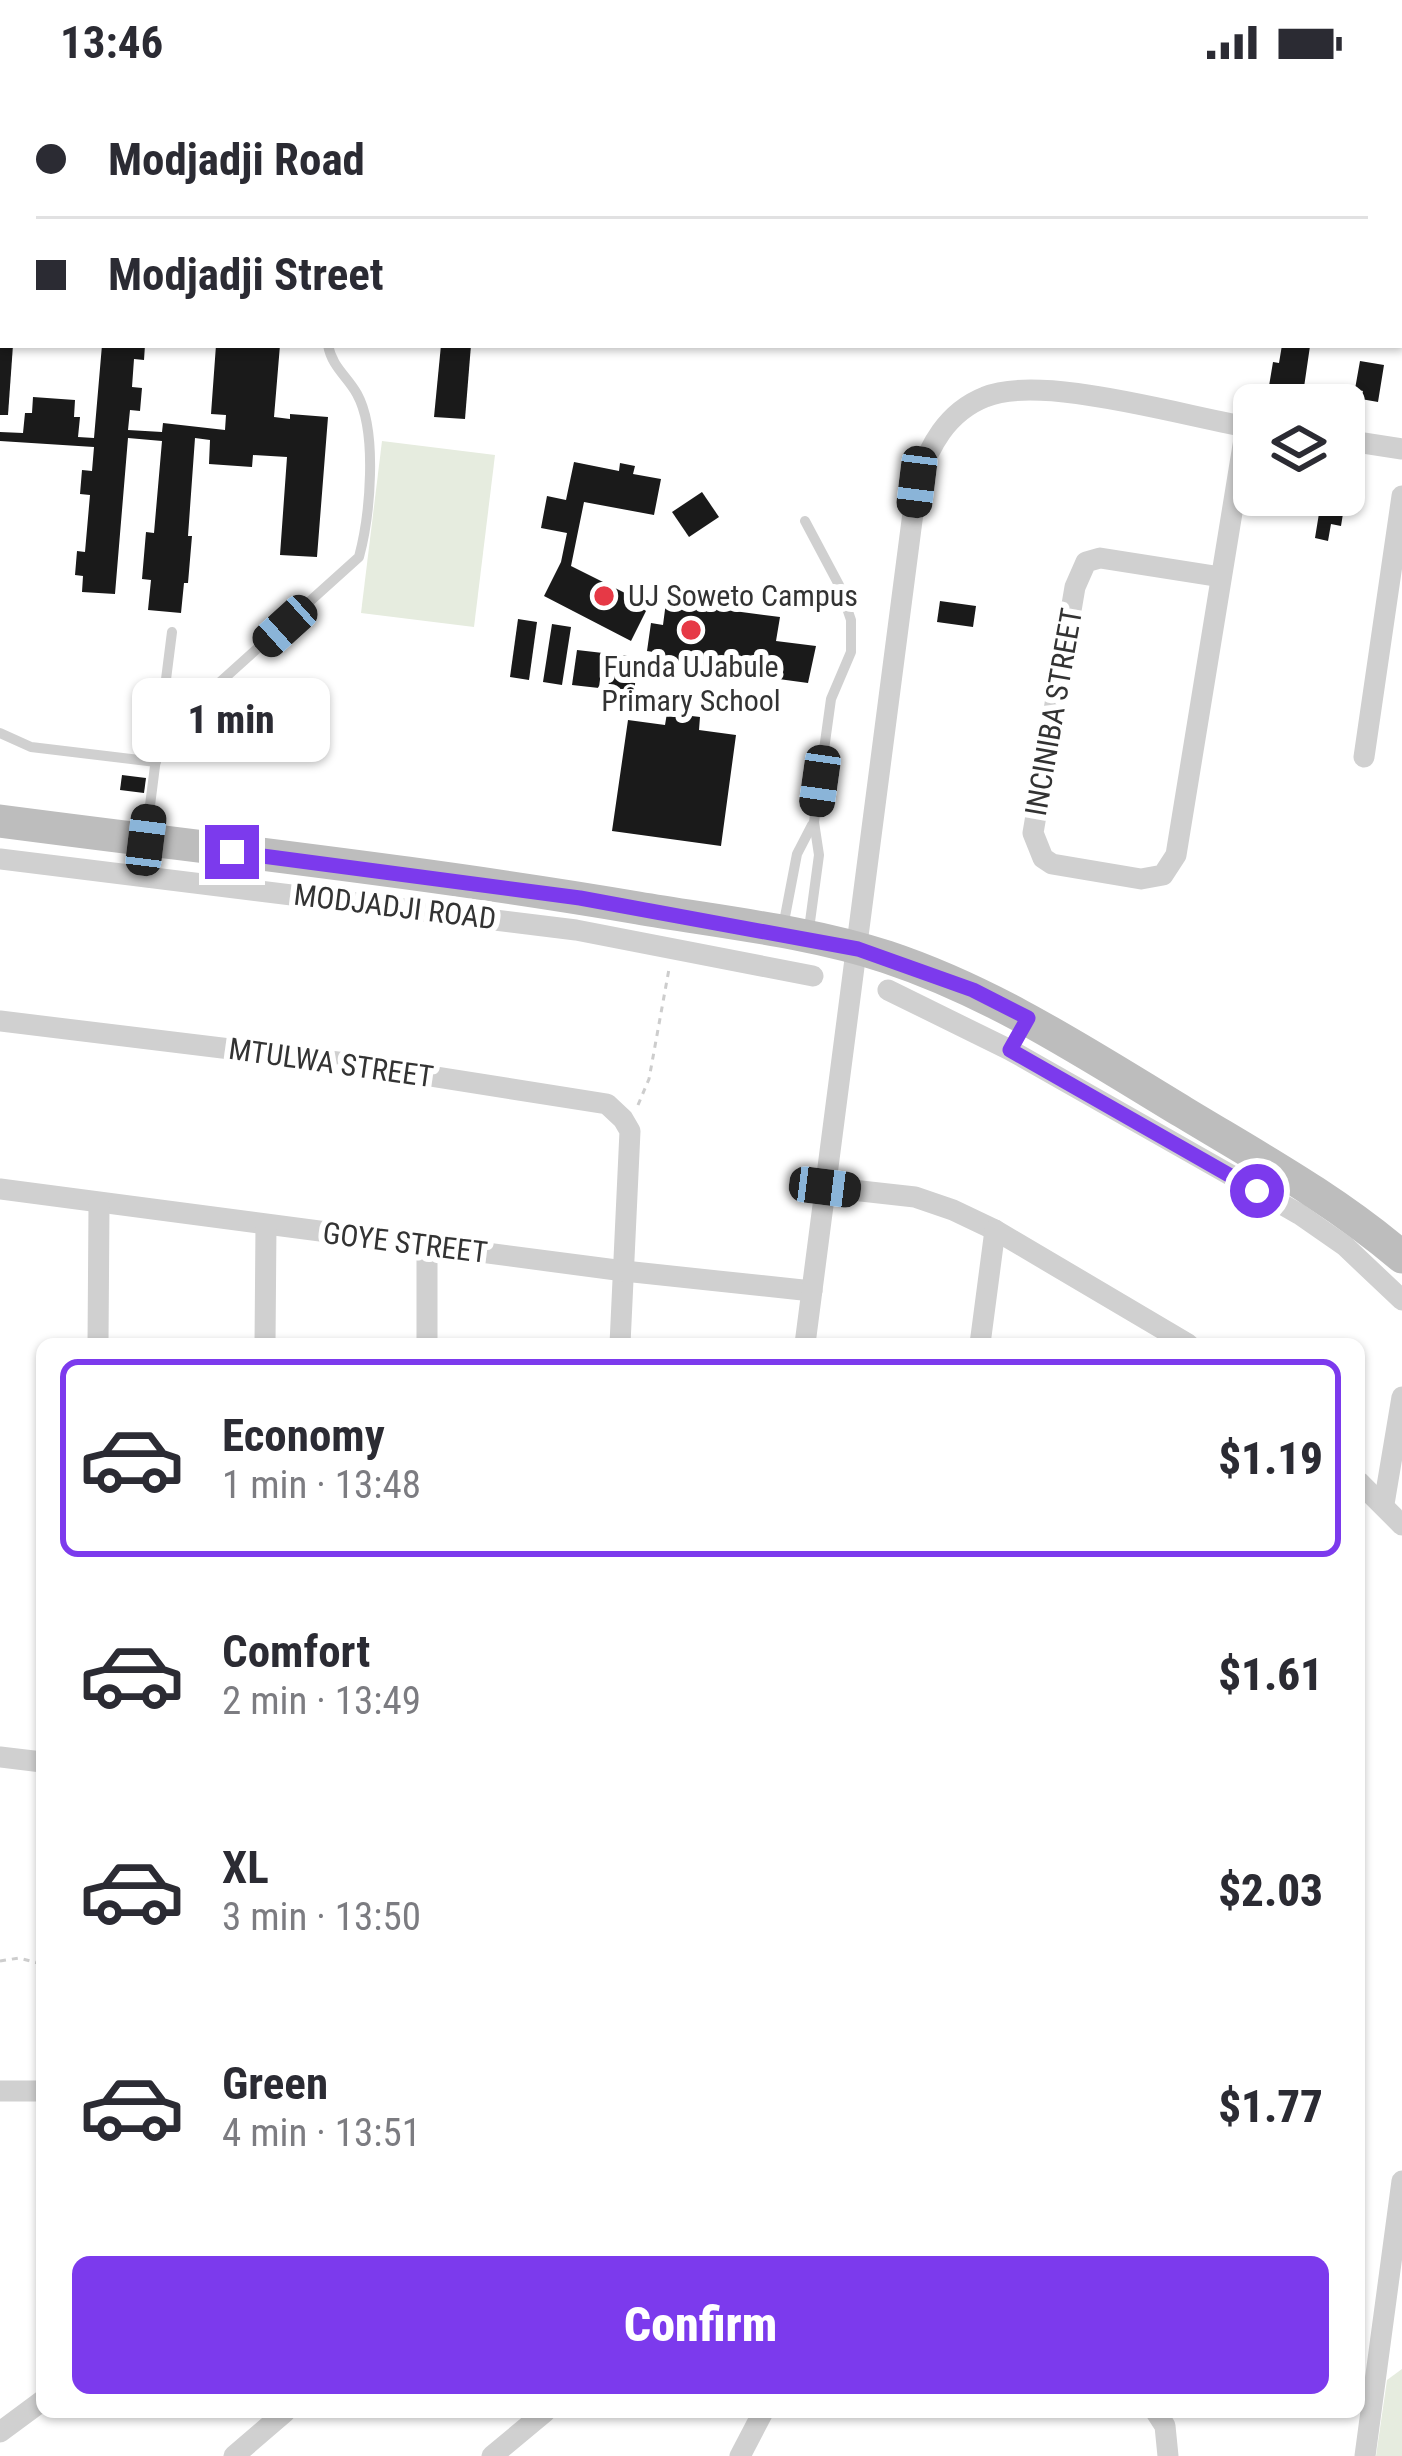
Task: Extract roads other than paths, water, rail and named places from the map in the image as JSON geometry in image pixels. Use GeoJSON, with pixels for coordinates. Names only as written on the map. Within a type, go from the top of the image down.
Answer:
{"type":"FeatureCollection","features":[{"type":"Feature","properties":{"kind":"street"},"geometry":{"type":"LineString","coordinates":[[806,1338],[917,482],[926,455],[940,431],[985,397],[1029,389],[1233,424]]}},
{"type":"Feature","properties":{"kind":"street"},"geometry":{"type":"LineString","coordinates":[[1365,443],[1402,449]]}},
{"type":"Feature","properties":{"kind":"street"},"geometry":{"type":"LineString","coordinates":[[1364,757],[1394,606],[1402,496]]}},
{"type":"Feature","properties":{"kind":"street","name":"INCINIBA STREET"},"geometry":{"type":"LineString","coordinates":[[1222,577],[1100,558],[1086,562],[1075,587],[1033,832],[1043,858],[1052,864],[1141,880],[1163,875],[1170,867],[1176,855],[1233,516]]}},
{"type":"Feature","properties":{"kind":"street"},"geometry":{"type":"LineString","coordinates":[[0,821],[146,840],[578,914],[795,936],[858,949],[973,990],[1028,1018],[1284,1170],[1360,1221],[1402,1257]]}},
{"type":"Feature","properties":{"kind":"street","name":"MODJADJI ROAD"},"geometry":{"type":"LineString","coordinates":[[0,859],[578,914],[672,949],[813,976]]}},
{"type":"Feature","properties":{"kind":"street"},"geometry":{"type":"LineString","coordinates":[[888,990],[1010,1050],[1299,1214],[1346,1246],[1402,1300]]}},
{"type":"Feature","properties":{"kind":"street"},"geometry":{"type":"LineString","coordinates":[[1010,1050],[1028,1018]]}},
{"type":"Feature","properties":{"kind":"street","name":"MTULWA STREET"},"geometry":{"type":"LineString","coordinates":[[0,1021],[332,1061],[607,1104],[630,1131],[624,1271]]}},
{"type":"Feature","properties":{"kind":"street"},"geometry":{"type":"LineString","coordinates":[[825,1187],[915,1198],[995,1230],[1179,1338]]}},
{"type":"Feature","properties":{"kind":"street","name":"GOYE STREET"},"geometry":{"type":"LineString","coordinates":[[0,1189],[812,1291]]}},
{"type":"Feature","properties":{"kind":"street"},"geometry":{"type":"LineString","coordinates":[[98,1338],[99,1204]]}},
{"type":"Feature","properties":{"kind":"street"},"geometry":{"type":"LineString","coordinates":[[265,1338],[266,1225]]}},
{"type":"Feature","properties":{"kind":"street"},"geometry":{"type":"LineString","coordinates":[[981,1338],[995,1230]]}},
{"type":"Feature","properties":{"kind":"street"},"geometry":{"type":"LineString","coordinates":[[427,1246],[427,1338]]}},
{"type":"Feature","properties":{"kind":"street"},"geometry":{"type":"LineString","coordinates":[[620,1338],[624,1271]]}},
{"type":"Feature","properties":{"kind":"street"},"geometry":{"type":"LineString","coordinates":[[1149,1338],[1151,1320]]}},
{"type":"Feature","properties":{"kind":"street"},"geometry":{"type":"LineString","coordinates":[[1384,1504],[1402,1397]]}},
{"type":"Feature","properties":{"kind":"street"},"geometry":{"type":"LineString","coordinates":[[1365,1487],[1402,1525]]}},
{"type":"Feature","properties":{"kind":"street"},"geometry":{"type":"LineString","coordinates":[[0,1757],[36,1761]]}},
{"type":"Feature","properties":{"kind":"street"},"geometry":{"type":"LineString","coordinates":[[0,2091],[36,2091]]}},
{"type":"Feature","properties":{"kind":"street"},"geometry":{"type":"LineString","coordinates":[[1365,2456],[1391,2354],[1402,2181]]}},
{"type":"Feature","properties":{"kind":"street"},"geometry":{"type":"LineString","coordinates":[[0,2432],[36,2405]]}},
{"type":"Feature","properties":{"kind":"street"},"geometry":{"type":"LineString","coordinates":[[234,2456],[278,2418]]}},
{"type":"Feature","properties":{"kind":"street"},"geometry":{"type":"LineString","coordinates":[[501,2453],[539,2418]]}},
{"type":"Feature","properties":{"kind":"street"},"geometry":{"type":"LineString","coordinates":[[740,2456],[760,2418]]}},
{"type":"Feature","properties":{"kind":"street"},"geometry":{"type":"LineString","coordinates":[[1160,2418],[1168,2456]]}},
{"type":"Feature","properties":{"kind":"lane"},"geometry":{"type":"LineString","coordinates":[[159,737],[359,557],[369,426],[329,348]]}},
{"type":"Feature","properties":{"kind":"lane"},"geometry":{"type":"LineString","coordinates":[[795,936],[818,855],[814,822],[831,699],[851,652],[851,620],[839,585],[805,521]]}},
{"type":"Feature","properties":{"kind":"lane"},"geometry":{"type":"LineString","coordinates":[[146,840],[172,632]]}},
{"type":"Feature","properties":{"kind":"lane"},"geometry":{"type":"LineString","coordinates":[[0,733],[32,747],[156,762]]}},
{"type":"Feature","properties":{"kind":"lane"},"geometry":{"type":"LineString","coordinates":[[795,936],[797,854],[814,822]]}},
{"type":"Feature","properties":{"kind":"place","name":"UJ Soweto Campus"},"geometry":{"type":"Point","coordinates":[604,596]}},
{"type":"Feature","properties":{"kind":"place","name":"Funda UJabule Primary School"},"geometry":{"type":"Point","coordinates":[691,630]}}]}
